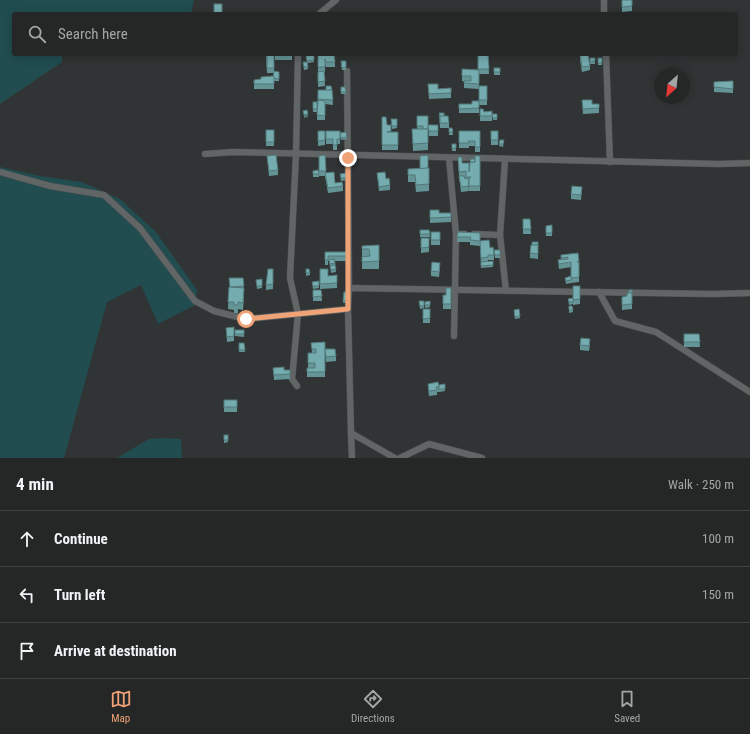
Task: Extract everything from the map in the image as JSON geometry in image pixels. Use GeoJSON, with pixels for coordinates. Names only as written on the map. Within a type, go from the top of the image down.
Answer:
{"type":"FeatureCollection","features":[{"type":"Feature","properties":{"kind":"street"},"geometry":{"type":"LineString","coordinates":[[321,12],[336,0]]}},
{"type":"Feature","properties":{"kind":"street"},"geometry":{"type":"LineString","coordinates":[[604,0],[604,12]]}},
{"type":"Feature","properties":{"kind":"street"},"geometry":{"type":"LineString","coordinates":[[297,386],[292,379],[298,314],[290,278],[296,154],[298,56]]}},
{"type":"Feature","properties":{"kind":"street"},"geometry":{"type":"LineString","coordinates":[[606,56],[610,162]]}},
{"type":"Feature","properties":{"kind":"street"},"geometry":{"type":"LineString","coordinates":[[347,71],[348,309],[352,458]]}},
{"type":"Feature","properties":{"kind":"street"},"geometry":{"type":"LineString","coordinates":[[205,154],[233,152],[505,160],[750,163]]}},
{"type":"Feature","properties":{"kind":"street"},"geometry":{"type":"LineString","coordinates":[[449,158],[456,234],[454,336]]}},
{"type":"Feature","properties":{"kind":"street"},"geometry":{"type":"LineString","coordinates":[[505,160],[500,235],[506,291]]}},
{"type":"Feature","properties":{"kind":"street"},"geometry":{"type":"LineString","coordinates":[[0,172],[50,186],[104,195],[140,228],[195,301],[214,311],[246,319],[348,309]]}},
{"type":"Feature","properties":{"kind":"street"},"geometry":{"type":"LineString","coordinates":[[456,234],[500,235]]}},
{"type":"Feature","properties":{"kind":"street"},"geometry":{"type":"LineString","coordinates":[[349,288],[712,294],[750,293]]}},
{"type":"Feature","properties":{"kind":"street"},"geometry":{"type":"LineString","coordinates":[[598,292],[615,321],[656,332],[750,392]]}},
{"type":"Feature","properties":{"kind":"street"},"geometry":{"type":"LineString","coordinates":[[351,433],[396,458]]}},
{"type":"Feature","properties":{"kind":"street"},"geometry":{"type":"LineString","coordinates":[[400,458],[429,444],[482,458]]}},
{"type":"Feature","properties":{"kind":"shaded area"},"geometry":{"type":"Polygon","coordinates":[[[0,0],[194,0],[191,12],[12,12],[12,56],[62,56],[62,62],[0,104],[0,0]]]}},
{"type":"Feature","properties":{"kind":"shaded area"},"geometry":{"type":"Polygon","coordinates":[[[0,167],[40,176],[82,182],[120,199],[156,232],[197,290],[195,305],[158,324],[141,285],[107,302],[64,458],[0,458],[0,167]]]}},
{"type":"Feature","properties":{"kind":"shaded area"},"geometry":{"type":"Polygon","coordinates":[[[149,439],[181,439],[182,458],[117,458],[149,439]]]}},
{"type":"Feature","properties":{"kind":"building"},"geometry":{"type":"Polygon","coordinates":[[[622,0],[632,0],[632,6],[622,7],[622,0]]]}},
{"type":"Feature","properties":{"kind":"building"},"geometry":{"type":"Polygon","coordinates":[[[214,4],[222,4],[222,12],[214,12],[214,4]]]}},
{"type":"Feature","properties":{"kind":"building"},"geometry":{"type":"Polygon","coordinates":[[[267,56],[274,56],[274,68],[267,68],[267,56]]]}},
{"type":"Feature","properties":{"kind":"building"},"geometry":{"type":"Polygon","coordinates":[[[306,56],[314,56],[314,60],[307,61],[306,56]]]}},
{"type":"Feature","properties":{"kind":"building"},"geometry":{"type":"Polygon","coordinates":[[[318,56],[334,56],[335,62],[326,62],[325,59],[325,67],[318,67],[318,56]]]}},
{"type":"Feature","properties":{"kind":"building"},"geometry":{"type":"Polygon","coordinates":[[[478,56],[488,56],[489,69],[478,69],[478,56]]]}},
{"type":"Feature","properties":{"kind":"building"},"geometry":{"type":"Polygon","coordinates":[[[580,56],[588,56],[590,66],[582,67],[580,56]]]}},
{"type":"Feature","properties":{"kind":"building"},"geometry":{"type":"Polygon","coordinates":[[[590,58],[595,58],[595,61],[590,62],[590,58]]]}},
{"type":"Feature","properties":{"kind":"building"},"geometry":{"type":"Polygon","coordinates":[[[598,58],[602,58],[602,63],[598,63],[598,58]]]}},
{"type":"Feature","properties":{"kind":"building"},"geometry":{"type":"Polygon","coordinates":[[[341,61],[346,61],[346,67],[342,68],[341,61]]]}},
{"type":"Feature","properties":{"kind":"building"},"geometry":{"type":"Polygon","coordinates":[[[303,62],[307,62],[308,67],[304,67],[303,62]]]}},
{"type":"Feature","properties":{"kind":"building"},"geometry":{"type":"Polygon","coordinates":[[[494,68],[500,68],[500,72],[494,72],[494,68]]]}},
{"type":"Feature","properties":{"kind":"building"},"geometry":{"type":"Polygon","coordinates":[[[462,69],[479,70],[479,84],[464,83],[464,81],[471,81],[471,76],[462,76],[462,69]]]}},
{"type":"Feature","properties":{"kind":"building"},"geometry":{"type":"Polygon","coordinates":[[[274,71],[279,72],[279,79],[273,78],[274,71]]]}},
{"type":"Feature","properties":{"kind":"building"},"geometry":{"type":"Polygon","coordinates":[[[324,71],[325,81],[318,82],[318,72],[324,71]]]}},
{"type":"Feature","properties":{"kind":"building"},"geometry":{"type":"Polygon","coordinates":[[[274,76],[274,84],[254,84],[254,80],[261,79],[261,77],[274,76]]]}},
{"type":"Feature","properties":{"kind":"building"},"geometry":{"type":"Polygon","coordinates":[[[733,81],[733,89],[714,87],[714,82],[733,81]]]}},
{"type":"Feature","properties":{"kind":"building"},"geometry":{"type":"Polygon","coordinates":[[[428,84],[438,84],[438,89],[451,88],[451,93],[429,94],[428,84]]]}},
{"type":"Feature","properties":{"kind":"building"},"geometry":{"type":"Polygon","coordinates":[[[326,86],[331,86],[332,90],[326,90],[326,86]]]}},
{"type":"Feature","properties":{"kind":"building"},"geometry":{"type":"Polygon","coordinates":[[[479,86],[487,86],[487,100],[479,100],[479,86]]]}},
{"type":"Feature","properties":{"kind":"building"},"geometry":{"type":"Polygon","coordinates":[[[341,87],[345,87],[346,92],[341,92],[341,87]]]}},
{"type":"Feature","properties":{"kind":"building"},"geometry":{"type":"Polygon","coordinates":[[[318,90],[332,90],[333,100],[318,99],[318,90]]]}},
{"type":"Feature","properties":{"kind":"building"},"geometry":{"type":"Polygon","coordinates":[[[318,100],[325,101],[325,116],[317,115],[318,100]]]}},
{"type":"Feature","properties":{"kind":"building"},"geometry":{"type":"Polygon","coordinates":[[[582,100],[592,100],[592,104],[599,104],[599,108],[583,109],[582,100]]]}},
{"type":"Feature","properties":{"kind":"building"},"geometry":{"type":"Polygon","coordinates":[[[472,101],[479,101],[479,108],[459,109],[459,104],[472,104],[472,101]]]}},
{"type":"Feature","properties":{"kind":"building"},"geometry":{"type":"Polygon","coordinates":[[[313,102],[317,102],[317,109],[313,109],[313,102]]]}},
{"type":"Feature","properties":{"kind":"building"},"geometry":{"type":"Polygon","coordinates":[[[480,109],[483,109],[484,112],[492,111],[492,116],[480,116],[480,109]]]}},
{"type":"Feature","properties":{"kind":"building"},"geometry":{"type":"Polygon","coordinates":[[[307,110],[308,114],[304,115],[303,111],[307,110]]]}},
{"type":"Feature","properties":{"kind":"building"},"geometry":{"type":"Polygon","coordinates":[[[439,113],[444,113],[444,116],[440,116],[439,113]]]}},
{"type":"Feature","properties":{"kind":"building"},"geometry":{"type":"Polygon","coordinates":[[[492,114],[497,114],[497,118],[493,118],[492,114]]]}},
{"type":"Feature","properties":{"kind":"building"},"geometry":{"type":"Polygon","coordinates":[[[417,116],[428,116],[428,129],[423,129],[423,126],[417,126],[417,116]]]}},
{"type":"Feature","properties":{"kind":"building"},"geometry":{"type":"Polygon","coordinates":[[[440,116],[448,116],[449,123],[440,123],[440,116]]]}},
{"type":"Feature","properties":{"kind":"building"},"geometry":{"type":"Polygon","coordinates":[[[382,117],[386,117],[387,125],[391,125],[391,131],[387,132],[398,132],[398,145],[382,145],[382,117]]]}},
{"type":"Feature","properties":{"kind":"building"},"geometry":{"type":"Polygon","coordinates":[[[391,119],[397,119],[397,126],[392,126],[391,119]]]}},
{"type":"Feature","properties":{"kind":"building"},"geometry":{"type":"Polygon","coordinates":[[[428,125],[438,125],[438,131],[429,131],[428,125]]]}},
{"type":"Feature","properties":{"kind":"building"},"geometry":{"type":"Polygon","coordinates":[[[449,128],[452,128],[453,132],[449,132],[449,128]]]}},
{"type":"Feature","properties":{"kind":"building"},"geometry":{"type":"Polygon","coordinates":[[[412,129],[428,129],[428,143],[413,144],[412,129]]]}},
{"type":"Feature","properties":{"kind":"building"},"geometry":{"type":"Polygon","coordinates":[[[266,130],[274,130],[274,142],[266,142],[266,130]]]}},
{"type":"Feature","properties":{"kind":"building"},"geometry":{"type":"Polygon","coordinates":[[[318,131],[325,131],[325,140],[318,141],[318,131]]]}},
{"type":"Feature","properties":{"kind":"building"},"geometry":{"type":"Polygon","coordinates":[[[326,131],[340,131],[340,139],[337,139],[337,145],[333,145],[333,139],[326,139],[326,131]]]}},
{"type":"Feature","properties":{"kind":"building"},"geometry":{"type":"Polygon","coordinates":[[[459,131],[480,131],[480,147],[475,147],[475,141],[468,141],[469,143],[459,143],[459,131]]]}},
{"type":"Feature","properties":{"kind":"building"},"geometry":{"type":"Polygon","coordinates":[[[491,131],[498,131],[498,140],[491,140],[491,131]]]}},
{"type":"Feature","properties":{"kind":"building"},"geometry":{"type":"Polygon","coordinates":[[[346,132],[347,137],[341,138],[340,133],[346,132]]]}},
{"type":"Feature","properties":{"kind":"building"},"geometry":{"type":"Polygon","coordinates":[[[500,140],[504,140],[503,144],[499,144],[500,140]]]}},
{"type":"Feature","properties":{"kind":"building"},"geometry":{"type":"Polygon","coordinates":[[[452,144],[456,144],[456,148],[452,149],[452,144]]]}},
{"type":"Feature","properties":{"kind":"building"},"geometry":{"type":"Polygon","coordinates":[[[276,155],[278,170],[269,171],[267,156],[276,155]]]}},
{"type":"Feature","properties":{"kind":"building"},"geometry":{"type":"Polygon","coordinates":[[[325,155],[326,171],[319,171],[319,156],[325,155]]]}},
{"type":"Feature","properties":{"kind":"building"},"geometry":{"type":"Polygon","coordinates":[[[428,155],[428,168],[420,169],[420,156],[428,155]]]}},
{"type":"Feature","properties":{"kind":"building"},"geometry":{"type":"Polygon","coordinates":[[[475,156],[480,156],[480,186],[469,186],[469,178],[471,177],[466,177],[466,171],[459,172],[458,157],[462,157],[462,163],[469,163],[469,172],[470,162],[475,162],[475,156]]]}},
{"type":"Feature","properties":{"kind":"building"},"geometry":{"type":"Polygon","coordinates":[[[471,159],[475,159],[475,162],[470,162],[471,159]]]}},
{"type":"Feature","properties":{"kind":"building"},"geometry":{"type":"Polygon","coordinates":[[[429,168],[429,184],[416,185],[415,175],[408,175],[408,169],[429,168]]]}},
{"type":"Feature","properties":{"kind":"building"},"geometry":{"type":"Polygon","coordinates":[[[318,170],[319,174],[313,174],[313,171],[318,170]]]}},
{"type":"Feature","properties":{"kind":"building"},"geometry":{"type":"Polygon","coordinates":[[[334,172],[335,183],[342,182],[343,186],[328,188],[325,173],[334,172]]]}},
{"type":"Feature","properties":{"kind":"building"},"geometry":{"type":"Polygon","coordinates":[[[385,172],[386,179],[389,178],[390,185],[379,187],[377,173],[385,172]]]}},
{"type":"Feature","properties":{"kind":"building"},"geometry":{"type":"Polygon","coordinates":[[[347,173],[347,178],[341,178],[340,174],[347,173]]]}},
{"type":"Feature","properties":{"kind":"building"},"geometry":{"type":"Polygon","coordinates":[[[459,176],[464,176],[465,179],[468,178],[469,186],[461,187],[459,176]]]}},
{"type":"Feature","properties":{"kind":"building"},"geometry":{"type":"Polygon","coordinates":[[[572,186],[582,187],[581,195],[571,194],[572,186]]]}},
{"type":"Feature","properties":{"kind":"building"},"geometry":{"type":"Polygon","coordinates":[[[430,210],[439,210],[439,213],[451,213],[451,217],[430,218],[430,210]]]}},
{"type":"Feature","properties":{"kind":"building"},"geometry":{"type":"Polygon","coordinates":[[[523,219],[530,219],[531,229],[523,229],[523,219]]]}},
{"type":"Feature","properties":{"kind":"building"},"geometry":{"type":"Polygon","coordinates":[[[552,225],[552,233],[546,233],[546,226],[552,225]]]}},
{"type":"Feature","properties":{"kind":"building"},"geometry":{"type":"Polygon","coordinates":[[[420,230],[429,230],[430,234],[420,234],[420,230]]]}},
{"type":"Feature","properties":{"kind":"building"},"geometry":{"type":"Polygon","coordinates":[[[431,232],[440,232],[440,240],[431,240],[431,232]]]}},
{"type":"Feature","properties":{"kind":"building"},"geometry":{"type":"Polygon","coordinates":[[[458,232],[480,233],[480,241],[470,240],[471,237],[457,237],[458,232]]]}},
{"type":"Feature","properties":{"kind":"building"},"geometry":{"type":"Polygon","coordinates":[[[421,238],[429,238],[429,247],[421,248],[421,238]]]}},
{"type":"Feature","properties":{"kind":"building"},"geometry":{"type":"Polygon","coordinates":[[[489,240],[490,248],[493,247],[494,255],[488,255],[488,257],[481,258],[480,241],[489,240]]]}},
{"type":"Feature","properties":{"kind":"building"},"geometry":{"type":"Polygon","coordinates":[[[532,242],[538,242],[538,245],[532,245],[532,242]]]}},
{"type":"Feature","properties":{"kind":"building"},"geometry":{"type":"Polygon","coordinates":[[[379,245],[379,261],[362,262],[362,257],[370,256],[369,249],[362,249],[362,246],[379,245]]]}},
{"type":"Feature","properties":{"kind":"building"},"geometry":{"type":"Polygon","coordinates":[[[531,245],[538,245],[538,254],[530,253],[531,245]]]}},
{"type":"Feature","properties":{"kind":"building"},"geometry":{"type":"Polygon","coordinates":[[[494,250],[500,250],[500,255],[495,255],[494,250]]]}},
{"type":"Feature","properties":{"kind":"building"},"geometry":{"type":"Polygon","coordinates":[[[325,252],[347,252],[347,256],[328,256],[328,260],[325,260],[325,252]]]}},
{"type":"Feature","properties":{"kind":"building"},"geometry":{"type":"Polygon","coordinates":[[[578,253],[579,261],[577,262],[579,262],[579,277],[571,278],[571,262],[559,264],[558,260],[568,259],[568,257],[561,258],[561,255],[578,253]]]}},
{"type":"Feature","properties":{"kind":"building"},"geometry":{"type":"Polygon","coordinates":[[[334,259],[335,263],[330,264],[329,260],[334,259]]]}},
{"type":"Feature","properties":{"kind":"building"},"geometry":{"type":"Polygon","coordinates":[[[493,261],[493,265],[481,266],[481,262],[493,261]]]}},
{"type":"Feature","properties":{"kind":"building"},"geometry":{"type":"Polygon","coordinates":[[[432,262],[440,263],[439,272],[431,271],[432,262]]]}},
{"type":"Feature","properties":{"kind":"building"},"geometry":{"type":"Polygon","coordinates":[[[335,265],[336,269],[331,270],[330,266],[335,265]]]}},
{"type":"Feature","properties":{"kind":"building"},"geometry":{"type":"Polygon","coordinates":[[[268,269],[273,269],[273,284],[266,285],[268,269]]]}},
{"type":"Feature","properties":{"kind":"building"},"geometry":{"type":"Polygon","coordinates":[[[306,269],[309,269],[310,273],[306,273],[306,269]]]}},
{"type":"Feature","properties":{"kind":"building"},"geometry":{"type":"Polygon","coordinates":[[[320,269],[328,269],[328,276],[337,275],[337,283],[320,284],[320,269]]]}},
{"type":"Feature","properties":{"kind":"building"},"geometry":{"type":"Polygon","coordinates":[[[571,276],[571,280],[566,281],[565,278],[571,276]]]}},
{"type":"Feature","properties":{"kind":"building"},"geometry":{"type":"Polygon","coordinates":[[[229,278],[243,278],[244,286],[230,287],[229,278]]]}},
{"type":"Feature","properties":{"kind":"building"},"geometry":{"type":"Polygon","coordinates":[[[262,279],[262,286],[257,286],[256,280],[262,279]]]}},
{"type":"Feature","properties":{"kind":"building"},"geometry":{"type":"Polygon","coordinates":[[[319,281],[319,286],[313,286],[312,282],[319,281]]]}},
{"type":"Feature","properties":{"kind":"building"},"geometry":{"type":"Polygon","coordinates":[[[573,286],[580,286],[580,299],[573,300],[573,286]]]}},
{"type":"Feature","properties":{"kind":"building"},"geometry":{"type":"Polygon","coordinates":[[[229,287],[244,288],[243,303],[238,302],[238,305],[234,305],[234,302],[228,302],[229,287]]]}},
{"type":"Feature","properties":{"kind":"building"},"geometry":{"type":"Polygon","coordinates":[[[446,288],[451,288],[451,304],[443,304],[443,295],[446,295],[446,288]]]}},
{"type":"Feature","properties":{"kind":"building"},"geometry":{"type":"Polygon","coordinates":[[[313,290],[321,290],[322,296],[313,297],[313,290]]]}},
{"type":"Feature","properties":{"kind":"building"},"geometry":{"type":"Polygon","coordinates":[[[344,292],[349,292],[348,301],[343,301],[344,292]]]}},
{"type":"Feature","properties":{"kind":"building"},"geometry":{"type":"Polygon","coordinates":[[[627,293],[632,293],[632,304],[622,305],[622,297],[627,296],[627,293]]]}},
{"type":"Feature","properties":{"kind":"building"},"geometry":{"type":"Polygon","coordinates":[[[573,298],[573,302],[569,302],[568,299],[573,298]]]}},
{"type":"Feature","properties":{"kind":"building"},"geometry":{"type":"Polygon","coordinates":[[[419,301],[424,301],[424,306],[420,306],[419,301]]]}},
{"type":"Feature","properties":{"kind":"building"},"geometry":{"type":"Polygon","coordinates":[[[430,301],[430,305],[425,305],[425,302],[430,301]]]}},
{"type":"Feature","properties":{"kind":"building"},"geometry":{"type":"Polygon","coordinates":[[[569,306],[572,306],[573,310],[569,310],[569,306]]]}},
{"type":"Feature","properties":{"kind":"building"},"geometry":{"type":"Polygon","coordinates":[[[423,309],[430,309],[430,318],[423,319],[423,309]]]}},
{"type":"Feature","properties":{"kind":"building"},"geometry":{"type":"Polygon","coordinates":[[[519,309],[520,316],[515,317],[514,310],[519,309]]]}},
{"type":"Feature","properties":{"kind":"building"},"geometry":{"type":"Polygon","coordinates":[[[234,327],[234,336],[227,337],[226,328],[234,327]]]}},
{"type":"Feature","properties":{"kind":"building"},"geometry":{"type":"Polygon","coordinates":[[[235,330],[244,330],[244,334],[235,334],[235,330]]]}},
{"type":"Feature","properties":{"kind":"building"},"geometry":{"type":"Polygon","coordinates":[[[684,334],[699,334],[700,342],[684,342],[684,334]]]}},
{"type":"Feature","properties":{"kind":"building"},"geometry":{"type":"Polygon","coordinates":[[[581,338],[590,339],[589,346],[580,345],[581,338]]]}},
{"type":"Feature","properties":{"kind":"building"},"geometry":{"type":"Polygon","coordinates":[[[325,342],[325,372],[307,372],[307,368],[315,368],[315,363],[308,363],[308,353],[316,353],[316,349],[312,349],[311,343],[325,342]]]}},
{"type":"Feature","properties":{"kind":"building"},"geometry":{"type":"Polygon","coordinates":[[[239,343],[244,343],[245,350],[239,350],[239,343]]]}},
{"type":"Feature","properties":{"kind":"building"},"geometry":{"type":"Polygon","coordinates":[[[325,349],[335,349],[336,356],[326,357],[325,349]]]}},
{"type":"Feature","properties":{"kind":"building"},"geometry":{"type":"Polygon","coordinates":[[[284,367],[284,370],[290,370],[290,374],[274,375],[273,368],[284,367]]]}},
{"type":"Feature","properties":{"kind":"building"},"geometry":{"type":"Polygon","coordinates":[[[438,382],[439,387],[436,387],[437,390],[429,391],[428,384],[438,382]]]}},
{"type":"Feature","properties":{"kind":"building"},"geometry":{"type":"Polygon","coordinates":[[[445,384],[445,389],[439,389],[439,385],[445,384]]]}},
{"type":"Feature","properties":{"kind":"building"},"geometry":{"type":"Polygon","coordinates":[[[224,400],[237,400],[237,407],[224,407],[224,400]]]}},
{"type":"Feature","properties":{"kind":"building"},"geometry":{"type":"Polygon","coordinates":[[[224,435],[228,435],[228,440],[224,440],[224,435]]]}},
{"type":"Feature","properties":{"kind":"route"},"geometry":{"type":"LineString","coordinates":[[246,319],[348,309],[348,158]]}}]}
